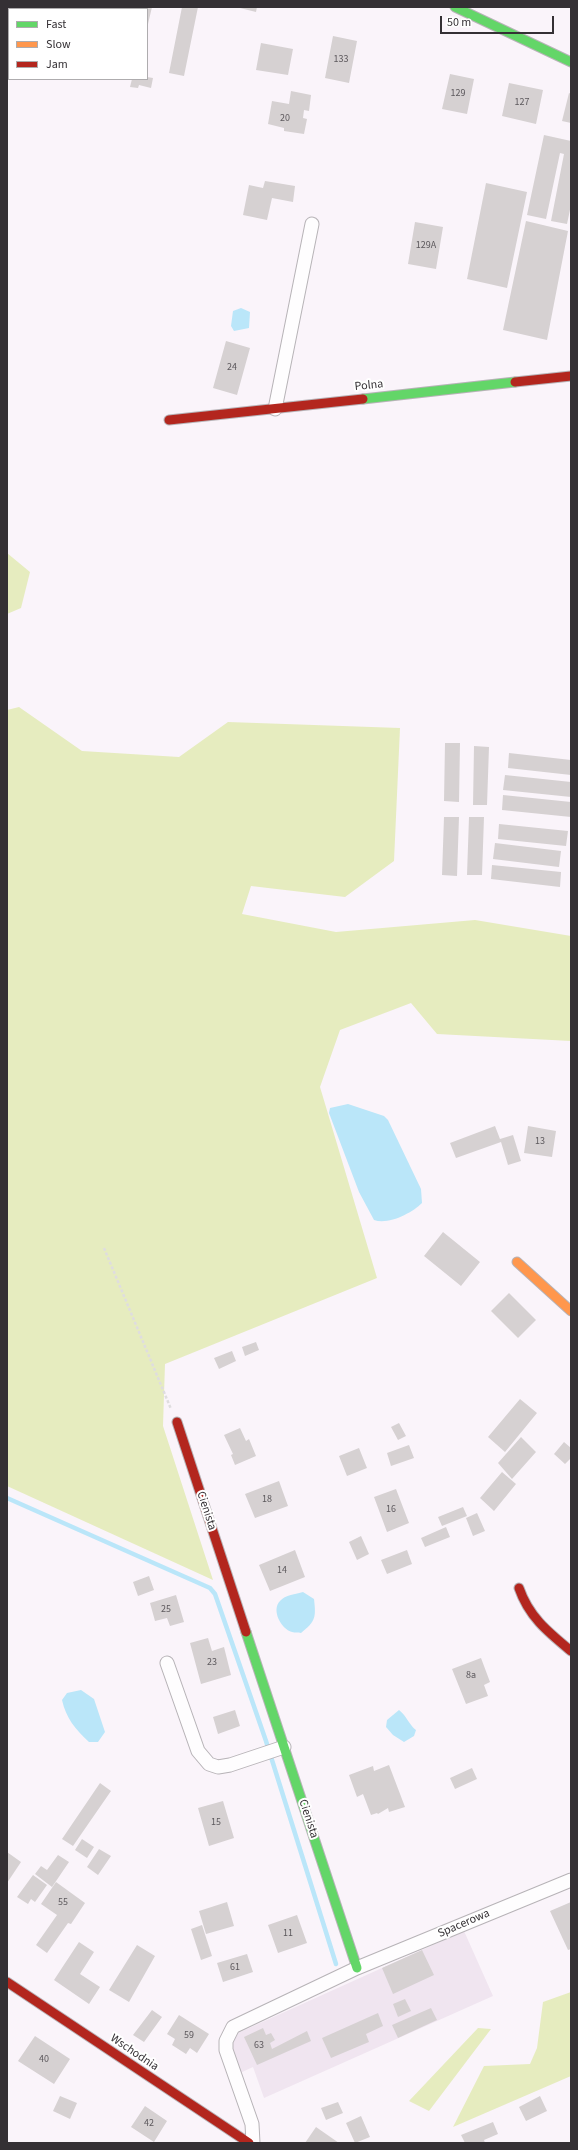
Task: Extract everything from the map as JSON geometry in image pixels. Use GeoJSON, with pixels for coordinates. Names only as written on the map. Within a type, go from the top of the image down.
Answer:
{"type":"FeatureCollection","features":[{"type":"Feature","properties":{"kind":"street"},"geometry":{"type":"LineString","coordinates":[[455,7],[571,62]]}},
{"type":"Feature","properties":{"kind":"street"},"geometry":{"type":"LineString","coordinates":[[275,409],[312,224]]}},
{"type":"Feature","properties":{"kind":"street","name":"Polna"},"geometry":{"type":"LineString","coordinates":[[169,420],[571,376]]}},
{"type":"Feature","properties":{"kind":"street"},"geometry":{"type":"LineString","coordinates":[[517,1262],[571,1312]]}},
{"type":"Feature","properties":{"kind":"street","name":"Cienista"},"geometry":{"type":"LineString","coordinates":[[177,1422],[357,1968]]}},
{"type":"Feature","properties":{"kind":"street"},"geometry":{"type":"LineString","coordinates":[[519,1588],[526,1609],[534,1619],[571,1652]]}},
{"type":"Feature","properties":{"kind":"street"},"geometry":{"type":"LineString","coordinates":[[167,1663],[198,1751],[209,1764],[218,1767],[230,1765],[284,1747]]}},
{"type":"Feature","properties":{"kind":"street","name":"Spacerowa"},"geometry":{"type":"LineString","coordinates":[[357,1968],[571,1880]]}},
{"type":"Feature","properties":{"kind":"street"},"geometry":{"type":"LineString","coordinates":[[253,2143],[252,2124],[226,2050],[228,2033],[240,2022],[357,1968]]}},
{"type":"Feature","properties":{"kind":"street","name":"Wschodnia"},"geometry":{"type":"LineString","coordinates":[[7,1982],[249,2143]]}},
{"type":"Feature","properties":{"kind":"path"},"geometry":{"type":"LineString","coordinates":[[104,1248],[177,1422]]}},
{"type":"Feature","properties":{"kind":"shaded area"},"geometry":{"type":"Polygon","coordinates":[[[464,1931],[493,1996],[264,2098],[253,2067],[240,2073],[231,2046],[238,2033],[464,1931]]]}},
{"type":"Feature","properties":{"kind":"green space"},"geometry":{"type":"Polygon","coordinates":[[[7,553],[30,572],[21,608],[7,614],[7,553]]]}},
{"type":"Feature","properties":{"kind":"green space"},"geometry":{"type":"Polygon","coordinates":[[[19,707],[82,751],[179,757],[228,722],[400,728],[394,861],[345,897],[251,886],[242,914],[336,932],[475,920],[571,936],[571,1041],[437,1034],[411,1003],[340,1030],[320,1087],[377,1278],[165,1364],[163,1426],[213,1580],[7,1486],[7,710],[19,707]]]}},
{"type":"Feature","properties":{"kind":"green space"},"geometry":{"type":"Polygon","coordinates":[[[571,1992],[571,2076],[453,2127],[484,2066],[530,2064],[537,2048],[543,2002],[571,1992]]]}},
{"type":"Feature","properties":{"kind":"green space"},"geometry":{"type":"Polygon","coordinates":[[[478,2028],[491,2029],[429,2111],[409,2101],[478,2028]]]}},
{"type":"Feature","properties":{"kind":"water"},"geometry":{"type":"Polygon","coordinates":[[[241,308],[250,312],[249,328],[234,331],[231,326],[233,311],[241,308]]]}},
{"type":"Feature","properties":{"kind":"water"},"geometry":{"type":"Polygon","coordinates":[[[348,1104],[384,1116],[388,1120],[421,1189],[422,1203],[412,1211],[400,1217],[386,1221],[374,1220],[359,1192],[329,1113],[330,1108],[348,1104]]]}},
{"type":"Feature","properties":{"kind":"water"},"geometry":{"type":"Polygon","coordinates":[[[303,1592],[314,1599],[315,1615],[310,1625],[301,1633],[292,1632],[284,1627],[278,1619],[277,1605],[285,1597],[303,1592]]]}},
{"type":"Feature","properties":{"kind":"water"},"geometry":{"type":"Polygon","coordinates":[[[81,1690],[94,1699],[105,1732],[98,1742],[89,1742],[79,1732],[69,1718],[62,1700],[67,1693],[81,1690]]]}},
{"type":"Feature","properties":{"kind":"water"},"geometry":{"type":"Polygon","coordinates":[[[399,1710],[416,1730],[414,1736],[404,1742],[393,1735],[386,1727],[387,1720],[399,1710]]]}},
{"type":"Feature","properties":{"kind":"building"},"geometry":{"type":"Polygon","coordinates":[[[152,7],[148,24],[148,8],[122,8],[152,7]]]}},
{"type":"Feature","properties":{"kind":"building"},"geometry":{"type":"Polygon","coordinates":[[[182,7],[198,7],[184,76],[169,73],[182,7]]]}},
{"type":"Feature","properties":{"kind":"building"},"geometry":{"type":"Polygon","coordinates":[[[236,7],[257,7],[256,12],[236,7]]]}},
{"type":"Feature","properties":{"kind":"building"},"geometry":{"type":"Polygon","coordinates":[[[333,36],[357,41],[349,83],[325,78],[333,36]]]}},
{"type":"Feature","properties":{"kind":"building"},"geometry":{"type":"Polygon","coordinates":[[[261,43],[293,49],[288,75],[256,70],[261,43]]]}},
{"type":"Feature","properties":{"kind":"building"},"geometry":{"type":"Polygon","coordinates":[[[450,74],[474,79],[467,114],[442,109],[450,74]]]}},
{"type":"Feature","properties":{"kind":"building"},"geometry":{"type":"Polygon","coordinates":[[[148,77],[153,78],[151,88],[139,85],[138,88],[130,87],[132,80],[148,80],[148,77]]]}},
{"type":"Feature","properties":{"kind":"building"},"geometry":{"type":"Polygon","coordinates":[[[509,83],[543,90],[536,124],[502,116],[509,83]]]}},
{"type":"Feature","properties":{"kind":"building"},"geometry":{"type":"Polygon","coordinates":[[[291,91],[311,95],[309,111],[304,110],[303,118],[307,119],[304,134],[284,131],[284,128],[268,124],[272,101],[289,104],[291,91]]]}},
{"type":"Feature","properties":{"kind":"building"},"geometry":{"type":"Polygon","coordinates":[[[569,93],[571,94],[571,123],[562,121],[569,93]]]}},
{"type":"Feature","properties":{"kind":"building"},"geometry":{"type":"Polygon","coordinates":[[[544,135],[571,141],[571,205],[567,224],[551,221],[564,154],[560,153],[546,219],[527,215],[544,135]]]}},
{"type":"Feature","properties":{"kind":"building"},"geometry":{"type":"Polygon","coordinates":[[[265,181],[295,186],[293,202],[272,198],[267,220],[243,215],[249,185],[263,188],[265,181]]]}},
{"type":"Feature","properties":{"kind":"building"},"geometry":{"type":"Polygon","coordinates":[[[486,183],[527,192],[507,288],[467,279],[486,183]]]}},
{"type":"Feature","properties":{"kind":"building"},"geometry":{"type":"Polygon","coordinates":[[[526,221],[568,231],[547,340],[503,330],[526,221]]]}},
{"type":"Feature","properties":{"kind":"building"},"geometry":{"type":"Polygon","coordinates":[[[415,222],[443,227],[436,269],[408,264],[415,222]]]}},
{"type":"Feature","properties":{"kind":"building"},"geometry":{"type":"Polygon","coordinates":[[[226,341],[250,348],[237,395],[213,388],[226,341]]]}},
{"type":"Feature","properties":{"kind":"building"},"geometry":{"type":"Polygon","coordinates":[[[445,743],[460,743],[459,802],[444,801],[445,743]]]}},
{"type":"Feature","properties":{"kind":"building"},"geometry":{"type":"Polygon","coordinates":[[[474,746],[489,747],[487,805],[473,805],[474,746]]]}},
{"type":"Feature","properties":{"kind":"building"},"geometry":{"type":"Polygon","coordinates":[[[509,753],[571,760],[571,775],[508,768],[509,753]]]}},
{"type":"Feature","properties":{"kind":"building"},"geometry":{"type":"Polygon","coordinates":[[[505,775],[571,782],[571,797],[503,790],[505,775]]]}},
{"type":"Feature","properties":{"kind":"building"},"geometry":{"type":"Polygon","coordinates":[[[503,795],[571,802],[571,817],[502,810],[503,795]]]}},
{"type":"Feature","properties":{"kind":"building"},"geometry":{"type":"Polygon","coordinates":[[[444,817],[459,817],[457,876],[442,875],[444,817]]]}},
{"type":"Feature","properties":{"kind":"building"},"geometry":{"type":"Polygon","coordinates":[[[469,817],[484,817],[482,875],[467,875],[469,817]]]}},
{"type":"Feature","properties":{"kind":"building"},"geometry":{"type":"Polygon","coordinates":[[[499,824],[568,831],[566,846],[498,839],[499,824]]]}},
{"type":"Feature","properties":{"kind":"building"},"geometry":{"type":"Polygon","coordinates":[[[495,843],[561,851],[559,867],[493,859],[495,843]]]}},
{"type":"Feature","properties":{"kind":"building"},"geometry":{"type":"Polygon","coordinates":[[[492,865],[561,872],[560,887],[491,879],[492,865]]]}},
{"type":"Feature","properties":{"kind":"building"},"geometry":{"type":"Polygon","coordinates":[[[495,1126],[500,1139],[513,1135],[521,1161],[508,1165],[501,1142],[456,1158],[450,1143],[495,1126]]]}},
{"type":"Feature","properties":{"kind":"building"},"geometry":{"type":"Polygon","coordinates":[[[528,1126],[556,1131],[552,1157],[524,1153],[528,1126]]]}},
{"type":"Feature","properties":{"kind":"building"},"geometry":{"type":"Polygon","coordinates":[[[443,1232],[480,1262],[461,1286],[424,1256],[443,1232]]]}},
{"type":"Feature","properties":{"kind":"building"},"geometry":{"type":"Polygon","coordinates":[[[509,1293],[536,1320],[518,1338],[491,1311],[509,1293]]]}},
{"type":"Feature","properties":{"kind":"building"},"geometry":{"type":"Polygon","coordinates":[[[256,1342],[259,1350],[245,1356],[242,1347],[256,1342]]]}},
{"type":"Feature","properties":{"kind":"building"},"geometry":{"type":"Polygon","coordinates":[[[232,1351],[236,1361],[219,1369],[214,1358],[232,1351]]]}},
{"type":"Feature","properties":{"kind":"building"},"geometry":{"type":"Polygon","coordinates":[[[520,1399],[537,1413],[505,1452],[488,1437],[520,1399]]]}},
{"type":"Feature","properties":{"kind":"building"},"geometry":{"type":"Polygon","coordinates":[[[399,1423],[406,1436],[398,1440],[391,1427],[399,1423]]]}},
{"type":"Feature","properties":{"kind":"building"},"geometry":{"type":"Polygon","coordinates":[[[240,1428],[246,1441],[249,1439],[256,1456],[235,1465],[231,1455],[233,1454],[224,1435],[240,1428]]]}},
{"type":"Feature","properties":{"kind":"building"},"geometry":{"type":"Polygon","coordinates":[[[521,1437],[536,1452],[512,1479],[498,1463],[521,1437]]]}},
{"type":"Feature","properties":{"kind":"building"},"geometry":{"type":"Polygon","coordinates":[[[564,1442],[571,1448],[571,1458],[565,1464],[554,1454],[564,1442]]]}},
{"type":"Feature","properties":{"kind":"building"},"geometry":{"type":"Polygon","coordinates":[[[409,1445],[414,1458],[391,1466],[387,1453],[409,1445]]]}},
{"type":"Feature","properties":{"kind":"building"},"geometry":{"type":"Polygon","coordinates":[[[359,1448],[367,1468],[347,1476],[339,1456],[359,1448]]]}},
{"type":"Feature","properties":{"kind":"building"},"geometry":{"type":"Polygon","coordinates":[[[502,1472],[516,1484],[494,1511],[480,1498],[502,1472]]]}},
{"type":"Feature","properties":{"kind":"building"},"geometry":{"type":"Polygon","coordinates":[[[279,1481],[288,1506],[255,1518],[245,1494],[279,1481]]]}},
{"type":"Feature","properties":{"kind":"building"},"geometry":{"type":"Polygon","coordinates":[[[396,1489],[409,1523],[387,1532],[374,1497],[396,1489]]]}},
{"type":"Feature","properties":{"kind":"building"},"geometry":{"type":"Polygon","coordinates":[[[463,1507],[467,1516],[442,1526],[438,1517],[463,1507]]]}},
{"type":"Feature","properties":{"kind":"building"},"geometry":{"type":"Polygon","coordinates":[[[477,1513],[485,1531],[473,1536],[466,1518],[477,1513]]]}},
{"type":"Feature","properties":{"kind":"building"},"geometry":{"type":"Polygon","coordinates":[[[446,1527],[450,1537],[425,1547],[421,1538],[446,1527]]]}},
{"type":"Feature","properties":{"kind":"building"},"geometry":{"type":"Polygon","coordinates":[[[361,1536],[369,1554],[357,1560],[349,1542],[361,1536]]]}},
{"type":"Feature","properties":{"kind":"building"},"geometry":{"type":"Polygon","coordinates":[[[295,1550],[305,1577],[270,1591],[259,1565],[295,1550]]]}},
{"type":"Feature","properties":{"kind":"building"},"geometry":{"type":"Polygon","coordinates":[[[407,1550],[412,1564],[387,1574],[381,1560],[407,1550]]]}},
{"type":"Feature","properties":{"kind":"building"},"geometry":{"type":"Polygon","coordinates":[[[149,1576],[154,1590],[138,1596],[133,1582],[149,1576]]]}},
{"type":"Feature","properties":{"kind":"building"},"geometry":{"type":"Polygon","coordinates":[[[176,1595],[184,1622],[170,1626],[167,1618],[155,1621],[150,1603],[176,1595]]]}},
{"type":"Feature","properties":{"kind":"building"},"geometry":{"type":"Polygon","coordinates":[[[208,1638],[212,1651],[224,1647],[231,1675],[201,1684],[190,1643],[208,1638]]]}},
{"type":"Feature","properties":{"kind":"building"},"geometry":{"type":"Polygon","coordinates":[[[481,1658],[490,1682],[484,1685],[488,1696],[466,1704],[452,1669],[481,1658]]]}},
{"type":"Feature","properties":{"kind":"building"},"geometry":{"type":"Polygon","coordinates":[[[235,1710],[240,1726],[218,1734],[213,1717],[235,1710]]]}},
{"type":"Feature","properties":{"kind":"building"},"geometry":{"type":"Polygon","coordinates":[[[389,1765],[405,1807],[389,1812],[388,1808],[378,1814],[371,1815],[363,1794],[357,1797],[349,1775],[373,1766],[374,1771],[389,1765]]]}},
{"type":"Feature","properties":{"kind":"building"},"geometry":{"type":"Polygon","coordinates":[[[472,1768],[477,1779],[455,1789],[450,1778],[472,1768]]]}},
{"type":"Feature","properties":{"kind":"building"},"geometry":{"type":"Polygon","coordinates":[[[100,1783],[111,1791],[73,1846],[62,1839],[100,1783]]]}},
{"type":"Feature","properties":{"kind":"building"},"geometry":{"type":"Polygon","coordinates":[[[223,1801],[234,1838],[209,1846],[198,1808],[223,1801]]]}},
{"type":"Feature","properties":{"kind":"building"},"geometry":{"type":"Polygon","coordinates":[[[82,1839],[94,1847],[87,1858],[75,1850],[82,1839]]]}},
{"type":"Feature","properties":{"kind":"building"},"geometry":{"type":"Polygon","coordinates":[[[99,1849],[111,1856],[98,1875],[87,1867],[99,1849]]]}},
{"type":"Feature","properties":{"kind":"building"},"geometry":{"type":"Polygon","coordinates":[[[7,1852],[21,1862],[7,1883],[7,1852]]]}},
{"type":"Feature","properties":{"kind":"building"},"geometry":{"type":"Polygon","coordinates":[[[58,1855],[69,1862],[52,1887],[35,1874],[41,1866],[47,1870],[58,1855]]]}},
{"type":"Feature","properties":{"kind":"building"},"geometry":{"type":"Polygon","coordinates":[[[33,1875],[47,1885],[35,1902],[31,1899],[28,1904],[17,1897],[33,1875]]]}},
{"type":"Feature","properties":{"kind":"building"},"geometry":{"type":"Polygon","coordinates":[[[56,1882],[85,1903],[71,1924],[68,1923],[47,1953],[36,1945],[57,1915],[41,1904],[56,1882]]]}},
{"type":"Feature","properties":{"kind":"building"},"geometry":{"type":"Polygon","coordinates":[[[227,1902],[234,1926],[206,1934],[199,1911],[227,1902]]]}},
{"type":"Feature","properties":{"kind":"building"},"geometry":{"type":"Polygon","coordinates":[[[571,1902],[571,1949],[568,1950],[550,1911],[571,1902]]]}},
{"type":"Feature","properties":{"kind":"building"},"geometry":{"type":"Polygon","coordinates":[[[297,1915],[307,1943],[278,1953],[268,1925],[297,1915]]]}},
{"type":"Feature","properties":{"kind":"building"},"geometry":{"type":"Polygon","coordinates":[[[202,1925],[212,1956],[201,1960],[191,1929],[202,1925]]]}},
{"type":"Feature","properties":{"kind":"building"},"geometry":{"type":"Polygon","coordinates":[[[79,1942],[94,1952],[80,1974],[100,1987],[89,2004],[54,1980],[79,1942]]]}},
{"type":"Feature","properties":{"kind":"building"},"geometry":{"type":"Polygon","coordinates":[[[137,1945],[155,1956],[129,2002],[109,1990],[137,1945]]]}},
{"type":"Feature","properties":{"kind":"building"},"geometry":{"type":"Polygon","coordinates":[[[422,1950],[434,1975],[393,1994],[382,1968],[422,1950]]]}},
{"type":"Feature","properties":{"kind":"building"},"geometry":{"type":"Polygon","coordinates":[[[247,1954],[253,1972],[223,1982],[217,1963],[247,1954]]]}},
{"type":"Feature","properties":{"kind":"building"},"geometry":{"type":"Polygon","coordinates":[[[405,1999],[411,2011],[398,2017],[393,2004],[405,1999]]]}},
{"type":"Feature","properties":{"kind":"building"},"geometry":{"type":"Polygon","coordinates":[[[431,2008],[437,2020],[398,2038],[392,2025],[431,2008]]]}},
{"type":"Feature","properties":{"kind":"building"},"geometry":{"type":"Polygon","coordinates":[[[152,2010],[162,2017],[144,2042],[133,2035],[152,2010]]]}},
{"type":"Feature","properties":{"kind":"building"},"geometry":{"type":"Polygon","coordinates":[[[378,2013],[383,2026],[366,2034],[369,2042],[331,2058],[322,2038],[378,2013]]]}},
{"type":"Feature","properties":{"kind":"building"},"geometry":{"type":"Polygon","coordinates":[[[179,2015],[209,2034],[197,2053],[190,2048],[186,2054],[172,2045],[175,2039],[167,2034],[179,2015]]]}},
{"type":"Feature","properties":{"kind":"building"},"geometry":{"type":"Polygon","coordinates":[[[263,2028],[266,2035],[271,2033],[275,2040],[270,2043],[272,2049],[307,2031],[311,2041],[257,2065],[244,2037],[263,2028]]]}},
{"type":"Feature","properties":{"kind":"building"},"geometry":{"type":"Polygon","coordinates":[[[35,2036],[70,2059],[54,2084],[18,2061],[35,2036]]]}},
{"type":"Feature","properties":{"kind":"building"},"geometry":{"type":"Polygon","coordinates":[[[60,2096],[77,2103],[70,2119],[53,2111],[60,2096]]]}},
{"type":"Feature","properties":{"kind":"building"},"geometry":{"type":"Polygon","coordinates":[[[540,2096],[547,2111],[526,2121],[519,2107],[540,2096]]]}},
{"type":"Feature","properties":{"kind":"building"},"geometry":{"type":"Polygon","coordinates":[[[338,2102],[343,2113],[326,2120],[321,2108],[338,2102]]]}},
{"type":"Feature","properties":{"kind":"building"},"geometry":{"type":"Polygon","coordinates":[[[145,2106],[167,2121],[154,2142],[131,2127],[145,2106]]]}},
{"type":"Feature","properties":{"kind":"building"},"geometry":{"type":"Polygon","coordinates":[[[361,2116],[370,2137],[355,2143],[346,2123],[361,2116]]]}},
{"type":"Feature","properties":{"kind":"building"},"geometry":{"type":"Polygon","coordinates":[[[493,2122],[498,2134],[484,2140],[485,2143],[465,2143],[461,2135],[493,2122]]]}},
{"type":"Feature","properties":{"kind":"building"},"geometry":{"type":"Polygon","coordinates":[[[316,2127],[339,2143],[305,2143],[316,2127]]]}},
{"type":"Feature","properties":{"kind":"waterway"},"geometry":{"type":"LineString","coordinates":[[7,1498],[210,1588],[215,1594],[266,1741],[336,1964]]}},
{"type":"Feature","properties":{"kind":"traffic: fast"},"geometry":{"type":"LineString","coordinates":[[455,7],[571,62]]}},
{"type":"Feature","properties":{"kind":"traffic: fast"},"geometry":{"type":"LineString","coordinates":[[363,399],[515,382]]}},
{"type":"Feature","properties":{"kind":"traffic: fast"},"geometry":{"type":"LineString","coordinates":[[246,1632],[357,1968]]}},
{"type":"Feature","properties":{"kind":"traffic: slow"},"geometry":{"type":"LineString","coordinates":[[517,1262],[571,1311]]}},
{"type":"Feature","properties":{"kind":"traffic: jam"},"geometry":{"type":"LineString","coordinates":[[515,382],[571,376]]}},
{"type":"Feature","properties":{"kind":"traffic: jam"},"geometry":{"type":"LineString","coordinates":[[169,420],[363,399]]}},
{"type":"Feature","properties":{"kind":"traffic: jam"},"geometry":{"type":"LineString","coordinates":[[177,1422],[246,1632]]}},
{"type":"Feature","properties":{"kind":"traffic: jam"},"geometry":{"type":"LineString","coordinates":[[519,1588],[534,1616],[547,1630],[571,1651]]}},
{"type":"Feature","properties":{"kind":"traffic: jam"},"geometry":{"type":"LineString","coordinates":[[7,1982],[249,2143]]}}]}
